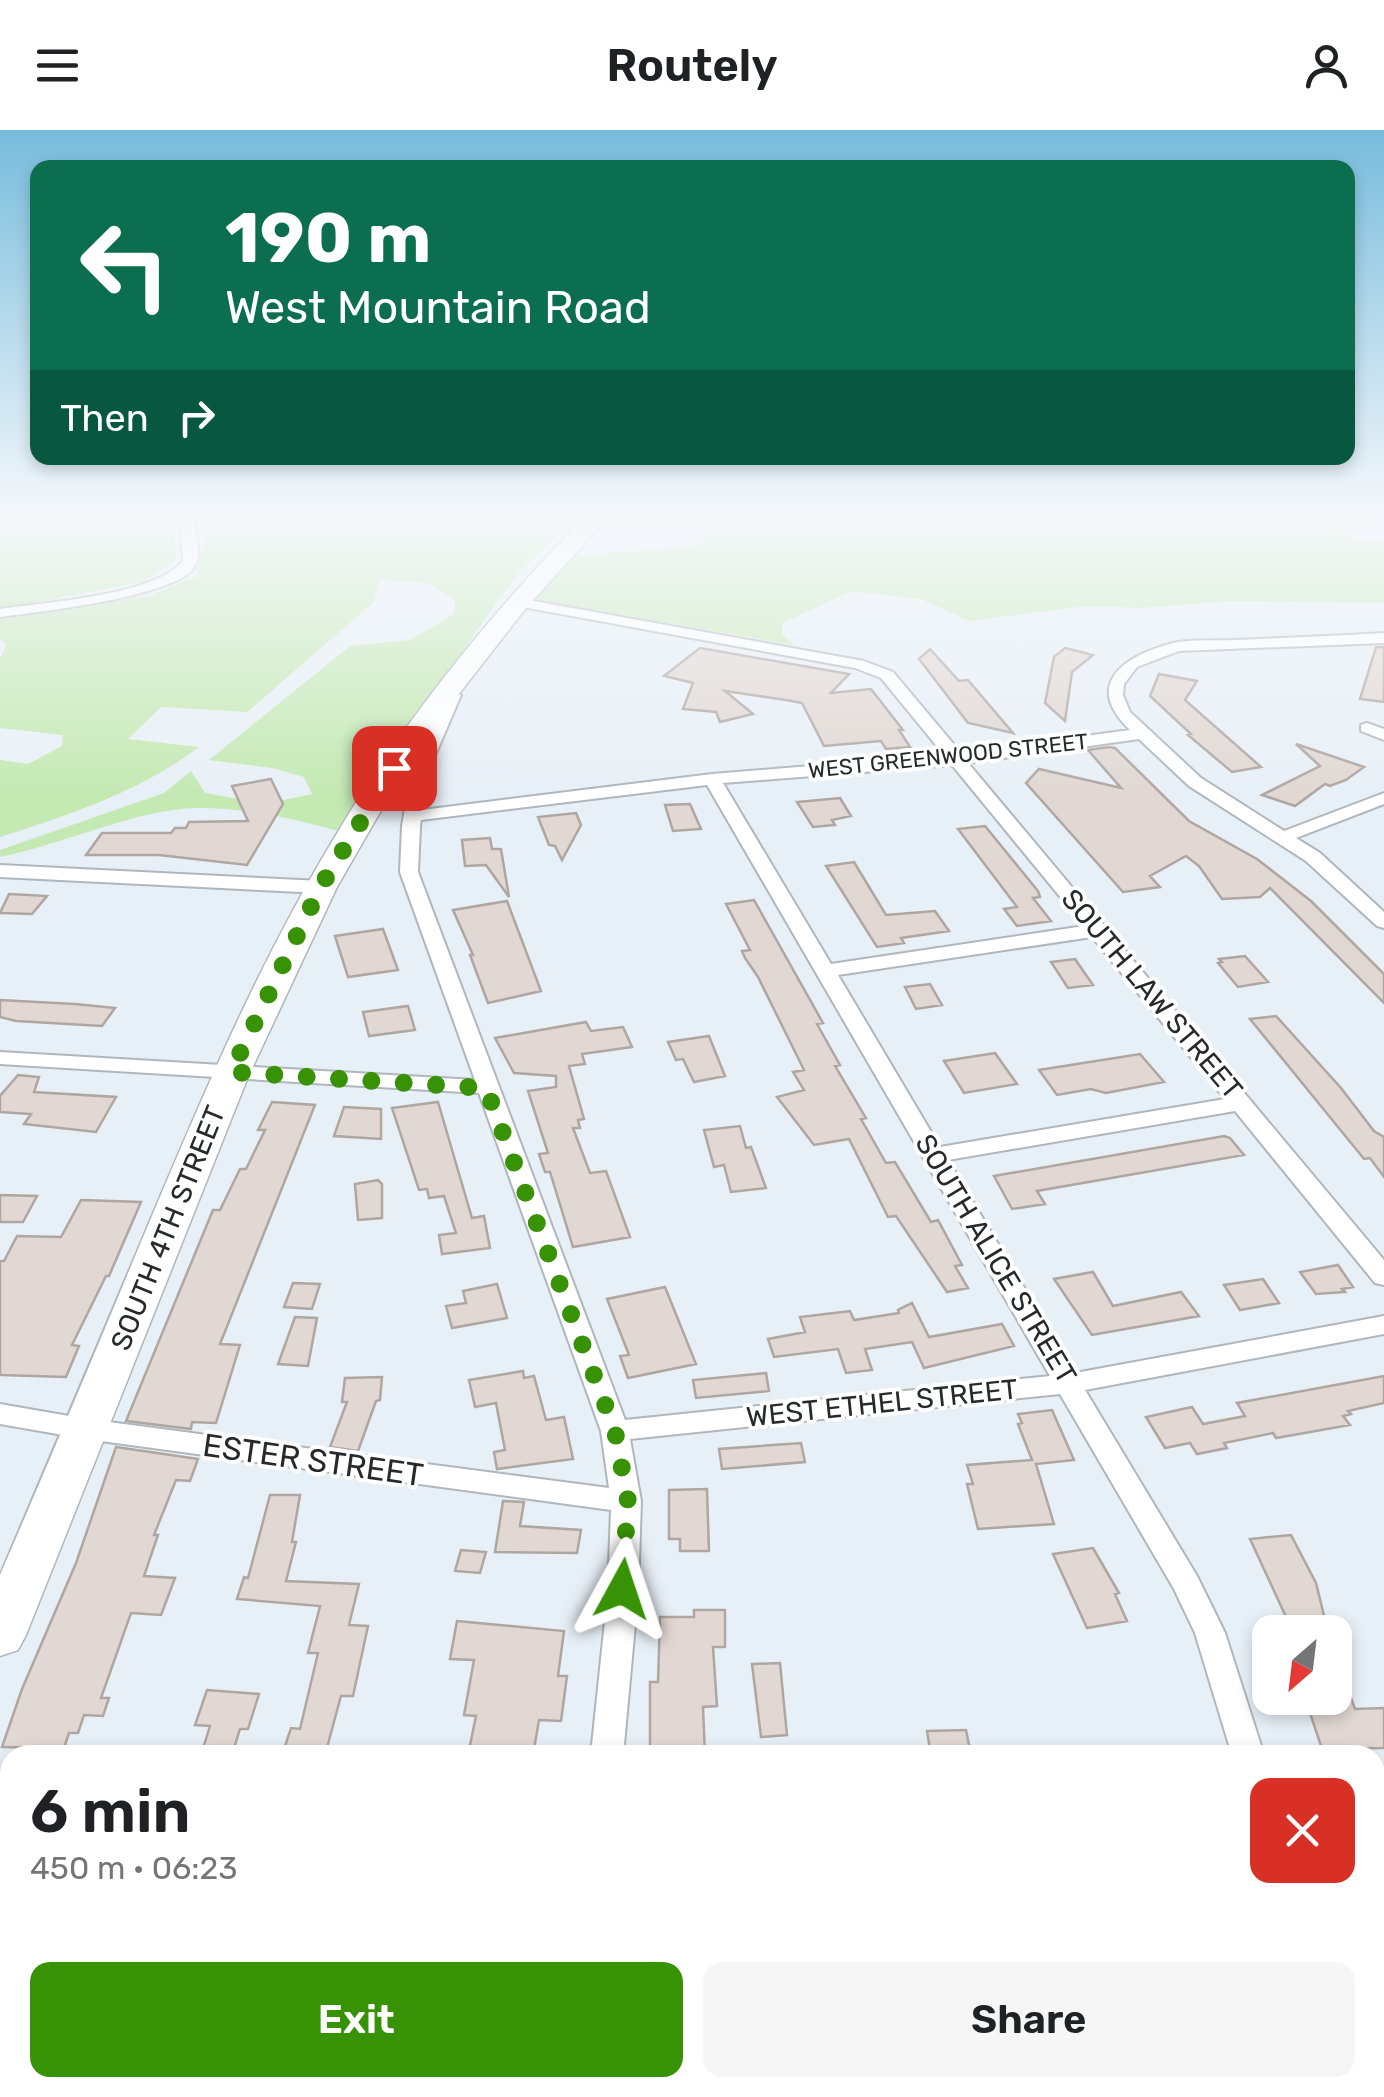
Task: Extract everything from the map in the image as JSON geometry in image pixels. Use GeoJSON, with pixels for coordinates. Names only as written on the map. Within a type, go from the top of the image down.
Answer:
{"type":"FeatureCollection","features":[{"type":"Feature","properties":{"kind":"main road","name":"SOUTH 4TH STREET"},"geometry":{"type":"LineString","coordinates":[[0,1636],[231,1072],[321,886],[412,740],[509,611]]}},
{"type":"Feature","properties":{"kind":"street","name":"SOUTH LAW STREET"},"geometry":{"type":"LineString","coordinates":[[565,611],[860,664],[888,675],[1384,1277]]}},
{"type":"Feature","properties":{"kind":"street","name":"WEST GREENWOOD STREET"},"geometry":{"type":"LineString","coordinates":[[1144,734],[1123,714],[1115,695],[1122,673],[1141,658],[1200,644],[1384,638]]}},
{"type":"Feature","properties":{"kind":"street"},"geometry":{"type":"LineString","coordinates":[[470,660],[432,738],[408,843],[413,891],[615,1431],[628,1501],[607,1745]]}},
{"type":"Feature","properties":{"kind":"street"},"geometry":{"type":"LineString","coordinates":[[1144,734],[1194,782],[1335,874],[1384,922]]}},
{"type":"Feature","properties":{"kind":"street","name":"WEST GREENWOOD STREET"},"geometry":{"type":"LineString","coordinates":[[413,816],[712,779],[957,759],[1144,734]]}},
{"type":"Feature","properties":{"kind":"street","name":"SOUTH ALICE STREET"},"geometry":{"type":"LineString","coordinates":[[712,779],[1070,1383],[1210,1633],[1245,1745]]}},
{"type":"Feature","properties":{"kind":"street"},"geometry":{"type":"LineString","coordinates":[[1281,838],[1384,798]]}},
{"type":"Feature","properties":{"kind":"street"},"geometry":{"type":"LineString","coordinates":[[0,871],[321,886]]}},
{"type":"Feature","properties":{"kind":"street"},"geometry":{"type":"LineString","coordinates":[[827,971],[1098,930]]}},
{"type":"Feature","properties":{"kind":"street"},"geometry":{"type":"LineString","coordinates":[[0,1058],[486,1088]]}},
{"type":"Feature","properties":{"kind":"street"},"geometry":{"type":"LineString","coordinates":[[934,1155],[1243,1103]]}},
{"type":"Feature","properties":{"kind":"street","name":"WEST ETHEL STREET"},"geometry":{"type":"LineString","coordinates":[[615,1431],[1070,1383],[1384,1325]]}},
{"type":"Feature","properties":{"kind":"street","name":"ESTER STREET"},"geometry":{"type":"LineString","coordinates":[[0,1414],[86,1429],[628,1501]]}},
{"type":"Feature","properties":{"kind":"green space"},"geometry":{"type":"Polygon","coordinates":[[[49,611],[364,611],[247,712],[161,707],[128,739],[199,747],[177,763],[104,800],[0,837],[0,760],[28,764],[62,746],[63,735],[0,728],[0,659],[6,645],[0,638],[0,618],[49,611]]]}},
{"type":"Feature","properties":{"kind":"green space"},"geometry":{"type":"Polygon","coordinates":[[[454,611],[491,611],[338,831],[267,814],[194,808],[123,821],[0,857],[0,850],[164,793],[191,771],[205,793],[265,804],[312,794],[304,777],[272,768],[209,760],[350,646],[410,640],[454,611]]]}},
{"type":"Feature","properties":{"kind":"green space"},"geometry":{"type":"Polygon","coordinates":[[[598,611],[809,611],[782,623],[782,634],[794,645],[598,611]]]}},
{"type":"Feature","properties":{"kind":"green space"},"geometry":{"type":"Polygon","coordinates":[[[947,611],[1049,611],[969,621],[947,611]]]}},
{"type":"Feature","properties":{"kind":"building"},"geometry":{"type":"Polygon","coordinates":[[[1376,647],[1384,647],[1384,702],[1360,699],[1376,647]]]}},
{"type":"Feature","properties":{"kind":"building"},"geometry":{"type":"Polygon","coordinates":[[[700,648],[849,674],[831,693],[871,689],[903,730],[899,730],[910,747],[886,749],[881,741],[824,746],[802,703],[792,701],[725,691],[753,714],[720,722],[716,712],[683,709],[693,683],[664,676],[700,648]]]}},
{"type":"Feature","properties":{"kind":"building"},"geometry":{"type":"Polygon","coordinates":[[[1065,648],[1093,655],[1072,672],[1065,721],[1045,703],[1054,657],[1065,648]]]}},
{"type":"Feature","properties":{"kind":"building"},"geometry":{"type":"Polygon","coordinates":[[[930,649],[959,681],[968,680],[1013,733],[968,723],[919,659],[930,649]]]}},
{"type":"Feature","properties":{"kind":"building"},"geometry":{"type":"Polygon","coordinates":[[[1159,674],[1197,681],[1185,700],[1261,767],[1232,772],[1188,735],[1191,734],[1150,696],[1159,674]]]}},
{"type":"Feature","properties":{"kind":"building"},"geometry":{"type":"Polygon","coordinates":[[[1296,744],[1364,767],[1346,780],[1325,784],[1295,806],[1262,795],[1320,766],[1296,744]]]}},
{"type":"Feature","properties":{"kind":"building"},"geometry":{"type":"Polygon","coordinates":[[[1115,748],[1189,821],[1257,859],[1311,901],[1384,974],[1384,1003],[1270,888],[1260,897],[1222,899],[1199,866],[1186,856],[1150,876],[1160,887],[1123,892],[1026,783],[1039,769],[1121,788],[1088,750],[1115,748]]]}},
{"type":"Feature","properties":{"kind":"building"},"geometry":{"type":"Polygon","coordinates":[[[271,779],[283,804],[247,865],[159,855],[86,855],[102,833],[171,833],[175,828],[186,828],[189,822],[248,821],[232,786],[271,779]]]}},
{"type":"Feature","properties":{"kind":"building"},"geometry":{"type":"Polygon","coordinates":[[[840,798],[851,816],[832,820],[835,825],[813,827],[797,802],[840,798]]]}},
{"type":"Feature","properties":{"kind":"building"},"geometry":{"type":"Polygon","coordinates":[[[690,804],[701,829],[673,831],[665,805],[690,804]]]}},
{"type":"Feature","properties":{"kind":"building"},"geometry":{"type":"Polygon","coordinates":[[[576,813],[581,825],[562,860],[555,846],[549,845],[538,817],[576,813]]]}},
{"type":"Feature","properties":{"kind":"building"},"geometry":{"type":"Polygon","coordinates":[[[985,826],[1038,891],[1040,897],[1033,898],[1051,921],[1017,926],[1004,909],[1017,907],[958,829],[985,826]]]}},
{"type":"Feature","properties":{"kind":"building"},"geometry":{"type":"Polygon","coordinates":[[[490,838],[492,849],[501,849],[509,897],[486,865],[465,866],[462,840],[490,838]]]}},
{"type":"Feature","properties":{"kind":"building"},"geometry":{"type":"Polygon","coordinates":[[[854,862],[886,915],[935,911],[949,931],[901,938],[904,943],[877,947],[826,866],[854,862]]]}},
{"type":"Feature","properties":{"kind":"building"},"geometry":{"type":"Polygon","coordinates":[[[9,894],[47,896],[32,914],[0,913],[9,894]]]}},
{"type":"Feature","properties":{"kind":"building"},"geometry":{"type":"Polygon","coordinates":[[[754,900],[823,1023],[817,1024],[840,1065],[835,1066],[866,1118],[861,1119],[886,1163],[895,1162],[931,1222],[938,1220],[962,1265],[955,1266],[968,1288],[947,1292],[896,1216],[888,1217],[849,1139],[814,1145],[777,1097],[804,1090],[793,1072],[804,1070],[745,958],[742,951],[750,950],[726,904],[754,900]]]}},
{"type":"Feature","properties":{"kind":"building"},"geometry":{"type":"Polygon","coordinates":[[[507,901],[541,991],[488,1003],[453,910],[507,901]]]}},
{"type":"Feature","properties":{"kind":"building"},"geometry":{"type":"Polygon","coordinates":[[[383,929],[398,970],[348,977],[335,936],[383,929]]]}},
{"type":"Feature","properties":{"kind":"building"},"geometry":{"type":"Polygon","coordinates":[[[1245,956],[1268,982],[1238,987],[1218,963],[1222,962],[1219,959],[1245,956]]]}},
{"type":"Feature","properties":{"kind":"building"},"geometry":{"type":"Polygon","coordinates":[[[1075,959],[1093,985],[1068,988],[1051,962],[1075,959]]]}},
{"type":"Feature","properties":{"kind":"building"},"geometry":{"type":"Polygon","coordinates":[[[930,984],[942,1005],[916,1009],[905,987],[930,984]]]}},
{"type":"Feature","properties":{"kind":"building"},"geometry":{"type":"Polygon","coordinates":[[[0,1000],[115,1008],[102,1026],[16,1021],[0,1017],[0,1000]]]}},
{"type":"Feature","properties":{"kind":"building"},"geometry":{"type":"Polygon","coordinates":[[[408,1006],[415,1030],[369,1036],[363,1012],[408,1006]]]}},
{"type":"Feature","properties":{"kind":"building"},"geometry":{"type":"Polygon","coordinates":[[[1276,1016],[1374,1131],[1384,1137],[1384,1177],[1370,1158],[1364,1159],[1250,1019],[1276,1016]]]}},
{"type":"Feature","properties":{"kind":"building"},"geometry":{"type":"Polygon","coordinates":[[[586,1022],[591,1031],[623,1027],[632,1047],[582,1054],[585,1064],[569,1066],[584,1119],[578,1120],[580,1128],[573,1128],[590,1173],[606,1171],[630,1237],[573,1247],[550,1172],[545,1172],[539,1154],[548,1153],[528,1091],[556,1087],[556,1076],[514,1073],[495,1038],[586,1022]]]}},
{"type":"Feature","properties":{"kind":"building"},"geometry":{"type":"Polygon","coordinates":[[[709,1036],[725,1076],[694,1082],[683,1059],[676,1060],[668,1042],[709,1036]]]}},
{"type":"Feature","properties":{"kind":"building"},"geometry":{"type":"Polygon","coordinates":[[[995,1053],[1017,1084],[964,1093],[944,1061],[995,1053]]]}},
{"type":"Feature","properties":{"kind":"building"},"geometry":{"type":"Polygon","coordinates":[[[1140,1054],[1164,1082],[1106,1093],[1091,1089],[1057,1095],[1039,1070],[1140,1054]]]}},
{"type":"Feature","properties":{"kind":"building"},"geometry":{"type":"Polygon","coordinates":[[[18,1075],[39,1077],[34,1092],[116,1097],[96,1132],[24,1124],[31,1114],[0,1112],[0,1096],[18,1075]]]}},
{"type":"Feature","properties":{"kind":"building"},"geometry":{"type":"Polygon","coordinates":[[[272,1102],[315,1105],[220,1344],[240,1345],[216,1423],[192,1422],[191,1429],[126,1421],[213,1210],[220,1210],[240,1169],[246,1169],[265,1130],[258,1130],[272,1102]]]}},
{"type":"Feature","properties":{"kind":"building"},"geometry":{"type":"Polygon","coordinates":[[[438,1102],[472,1218],[484,1216],[490,1248],[442,1254],[439,1235],[456,1233],[444,1196],[429,1198],[427,1189],[419,1190],[392,1108],[438,1102]]]}},
{"type":"Feature","properties":{"kind":"building"},"geometry":{"type":"Polygon","coordinates":[[[344,1107],[381,1109],[381,1139],[334,1136],[344,1107]]]}},
{"type":"Feature","properties":{"kind":"building"},"geometry":{"type":"Polygon","coordinates":[[[740,1126],[766,1188],[731,1192],[724,1165],[714,1167],[704,1130],[740,1126]]]}},
{"type":"Feature","properties":{"kind":"building"},"geometry":{"type":"Polygon","coordinates":[[[1224,1136],[1244,1155],[1037,1191],[1045,1204],[1012,1209],[994,1176],[1224,1136]]]}},
{"type":"Feature","properties":{"kind":"building"},"geometry":{"type":"Polygon","coordinates":[[[378,1180],[382,1184],[382,1218],[358,1220],[355,1184],[378,1180]]]}},
{"type":"Feature","properties":{"kind":"building"},"geometry":{"type":"Polygon","coordinates":[[[0,1195],[37,1196],[23,1222],[0,1222],[0,1195]]]}},
{"type":"Feature","properties":{"kind":"building"},"geometry":{"type":"Polygon","coordinates":[[[81,1200],[141,1202],[109,1276],[72,1345],[79,1346],[66,1377],[0,1375],[0,1261],[4,1261],[17,1236],[61,1237],[81,1200]]]}},
{"type":"Feature","properties":{"kind":"building"},"geometry":{"type":"Polygon","coordinates":[[[1338,1265],[1353,1287],[1342,1289],[1345,1292],[1316,1294],[1300,1272],[1338,1265]]]}},
{"type":"Feature","properties":{"kind":"building"},"geometry":{"type":"Polygon","coordinates":[[[1093,1272],[1113,1306],[1181,1292],[1199,1316],[1092,1335],[1054,1279],[1093,1272]]]}},
{"type":"Feature","properties":{"kind":"building"},"geometry":{"type":"Polygon","coordinates":[[[1263,1279],[1279,1303],[1240,1310],[1224,1285],[1263,1279]]]}},
{"type":"Feature","properties":{"kind":"building"},"geometry":{"type":"Polygon","coordinates":[[[293,1283],[320,1284],[312,1309],[284,1307],[293,1283]]]}},
{"type":"Feature","properties":{"kind":"building"},"geometry":{"type":"Polygon","coordinates":[[[497,1284],[507,1318],[452,1328],[446,1306],[466,1303],[463,1291],[497,1284]]]}},
{"type":"Feature","properties":{"kind":"building"},"geometry":{"type":"Polygon","coordinates":[[[665,1287],[696,1364],[628,1378],[620,1356],[629,1355],[607,1299],[665,1287]]]}},
{"type":"Feature","properties":{"kind":"building"},"geometry":{"type":"Polygon","coordinates":[[[912,1303],[929,1337],[1002,1324],[1014,1346],[924,1368],[912,1342],[865,1349],[872,1370],[846,1373],[838,1349],[774,1357],[768,1339],[805,1332],[800,1317],[850,1311],[854,1320],[899,1313],[912,1303]]]}},
{"type":"Feature","properties":{"kind":"building"},"geometry":{"type":"Polygon","coordinates":[[[295,1317],[317,1318],[308,1366],[278,1364],[295,1317]]]}},
{"type":"Feature","properties":{"kind":"building"},"geometry":{"type":"Polygon","coordinates":[[[523,1371],[524,1378],[534,1376],[546,1420],[564,1417],[573,1459],[497,1469],[494,1452],[505,1450],[496,1403],[475,1407],[469,1380],[523,1371]]]}},
{"type":"Feature","properties":{"kind":"building"},"geometry":{"type":"Polygon","coordinates":[[[766,1373],[769,1391],[696,1398],[693,1380],[766,1373]]]}},
{"type":"Feature","properties":{"kind":"building"},"geometry":{"type":"Polygon","coordinates":[[[1384,1376],[1384,1403],[1348,1411],[1351,1414],[1343,1416],[1350,1425],[1276,1438],[1273,1433],[1224,1443],[1227,1448],[1197,1454],[1190,1443],[1165,1448],[1146,1417],[1192,1407],[1203,1424],[1245,1416],[1237,1403],[1384,1376]]]}},
{"type":"Feature","properties":{"kind":"building"},"geometry":{"type":"Polygon","coordinates":[[[382,1377],[380,1400],[376,1401],[358,1451],[330,1447],[347,1402],[342,1402],[345,1378],[382,1377]]]}},
{"type":"Feature","properties":{"kind":"building"},"geometry":{"type":"Polygon","coordinates":[[[1052,1410],[1074,1460],[1036,1464],[1054,1524],[978,1529],[967,1484],[973,1484],[967,1465],[1032,1460],[1018,1414],[1052,1410]]]}},
{"type":"Feature","properties":{"kind":"building"},"geometry":{"type":"Polygon","coordinates":[[[801,1443],[805,1462],[722,1469],[719,1449],[801,1443]]]}},
{"type":"Feature","properties":{"kind":"building"},"geometry":{"type":"Polygon","coordinates":[[[116,1447],[198,1459],[190,1481],[176,1480],[154,1535],[158,1535],[144,1576],[175,1578],[161,1615],[131,1613],[101,1698],[109,1698],[103,1716],[84,1715],[78,1733],[69,1733],[65,1745],[3,1745],[22,1689],[76,1563],[116,1447]]]}},
{"type":"Feature","properties":{"kind":"building"},"geometry":{"type":"Polygon","coordinates":[[[707,1489],[709,1551],[680,1551],[680,1539],[669,1539],[669,1490],[707,1489]]]}},
{"type":"Feature","properties":{"kind":"building"},"geometry":{"type":"Polygon","coordinates":[[[270,1495],[300,1495],[292,1542],[296,1542],[286,1581],[359,1584],[349,1625],[368,1626],[353,1696],[341,1696],[328,1745],[285,1745],[291,1728],[300,1729],[318,1653],[308,1653],[320,1606],[237,1599],[244,1577],[248,1578],[270,1495]]]}},
{"type":"Feature","properties":{"kind":"building"},"geometry":{"type":"Polygon","coordinates":[[[503,1501],[524,1502],[520,1526],[581,1530],[577,1553],[495,1552],[503,1501]]]}},
{"type":"Feature","properties":{"kind":"building"},"geometry":{"type":"Polygon","coordinates":[[[1291,1535],[1316,1583],[1324,1615],[1285,1615],[1250,1539],[1291,1535]]]}},
{"type":"Feature","properties":{"kind":"building"},"geometry":{"type":"Polygon","coordinates":[[[1093,1548],[1119,1593],[1115,1594],[1127,1621],[1087,1628],[1053,1554],[1093,1548]]]}},
{"type":"Feature","properties":{"kind":"building"},"geometry":{"type":"Polygon","coordinates":[[[461,1550],[486,1552],[480,1573],[455,1571],[461,1550]]]}},
{"type":"Feature","properties":{"kind":"building"},"geometry":{"type":"Polygon","coordinates":[[[694,1610],[725,1610],[725,1647],[713,1647],[717,1706],[703,1707],[705,1745],[650,1745],[650,1682],[658,1682],[660,1617],[694,1617],[694,1610]]]}},
{"type":"Feature","properties":{"kind":"building"},"geometry":{"type":"Polygon","coordinates":[[[457,1621],[564,1631],[558,1676],[567,1676],[561,1721],[539,1720],[535,1745],[470,1745],[476,1716],[464,1715],[474,1660],[450,1659],[457,1621]]]}},
{"type":"Feature","properties":{"kind":"building"},"geometry":{"type":"Polygon","coordinates":[[[780,1663],[787,1735],[761,1737],[752,1664],[780,1663]]]}},
{"type":"Feature","properties":{"kind":"building"},"geometry":{"type":"Polygon","coordinates":[[[207,1690],[259,1694],[248,1729],[240,1729],[235,1745],[204,1745],[210,1726],[195,1725],[207,1690]]]}},
{"type":"Feature","properties":{"kind":"building"},"geometry":{"type":"Polygon","coordinates":[[[1352,1701],[1355,1709],[1384,1708],[1384,1745],[1321,1745],[1311,1715],[1352,1715],[1352,1701]]]}},
{"type":"Feature","properties":{"kind":"building"},"geometry":{"type":"Polygon","coordinates":[[[966,1730],[969,1745],[929,1745],[927,1731],[966,1730]]]}},
{"type":"Feature","properties":{"kind":"route"},"geometry":{"type":"LineString","coordinates":[[394,768],[321,886],[231,1072],[486,1088],[615,1431],[628,1501],[622,1589]]}}]}
